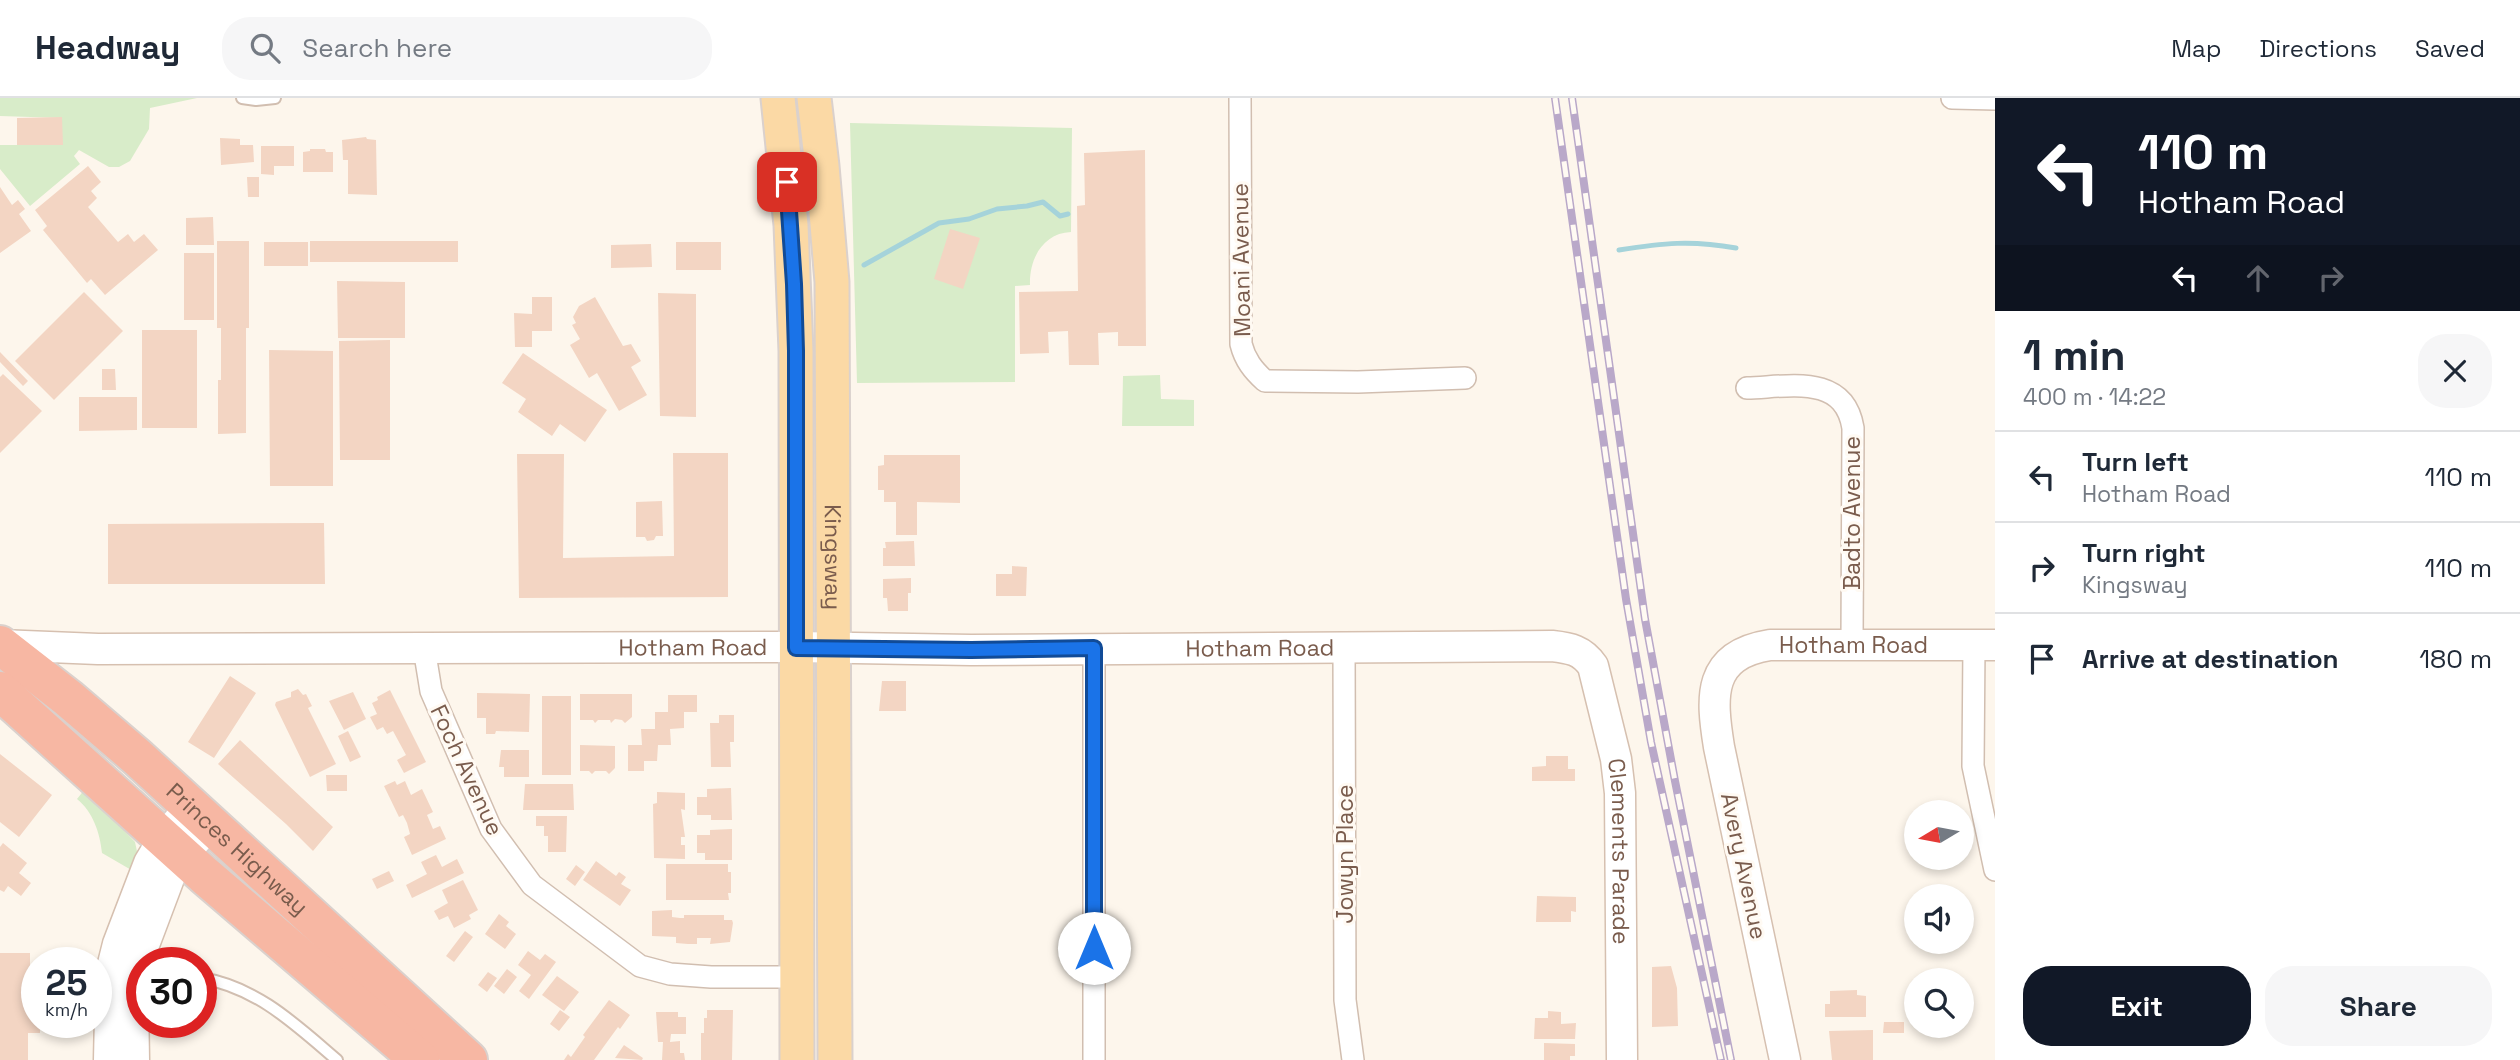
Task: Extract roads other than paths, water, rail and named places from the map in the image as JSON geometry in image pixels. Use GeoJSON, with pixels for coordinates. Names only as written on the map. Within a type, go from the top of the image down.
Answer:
{"type":"FeatureCollection","features":[{"type":"Feature","properties":{"kind":"highway","name":"Princes Highway"},"geometry":{"type":"LineString","coordinates":[[0,645],[68,698],[201,815],[468,1060]]}},
{"type":"Feature","properties":{"kind":"highway","name":"Princes Highway"},"geometry":{"type":"LineString","coordinates":[[0,691],[420,1060]]}},
{"type":"Feature","properties":{"kind":"main road","name":"Kingsway"},"geometry":{"type":"LineString","coordinates":[[778,98],[794,284],[798,518],[795,977],[797,1060]]}},
{"type":"Feature","properties":{"kind":"main road","name":"Kingsway"},"geometry":{"type":"LineString","coordinates":[[814,98],[832,282],[835,1060]]}},
{"type":"Feature","properties":{"kind":"street","name":"Moani Avenue"},"geometry":{"type":"LineString","coordinates":[[1240,98],[1241,344],[1252,369],[1265,381],[1358,382],[1465,378]]}},
{"type":"Feature","properties":{"kind":"street"},"geometry":{"type":"LineString","coordinates":[[1952,98],[1995,99]]}},
{"type":"Feature","properties":{"kind":"street","name":"Badto Avenue"},"geometry":{"type":"LineString","coordinates":[[1747,388],[1814,387],[1833,393],[1847,407],[1853,428],[1852,643]]}},
{"type":"Feature","properties":{"kind":"street","name":"Hotham Road"},"geometry":{"type":"LineString","coordinates":[[1722,672],[1738,656],[1757,647],[1852,643],[1985,645]]}},
{"type":"Feature","properties":{"kind":"street","name":"Hotham Road"},"geometry":{"type":"LineString","coordinates":[[0,645],[97,649],[1552,646],[1581,653]]}},
{"type":"Feature","properties":{"kind":"street"},"geometry":{"type":"LineString","coordinates":[[1985,645],[1973,766],[1995,870]]}},
{"type":"Feature","properties":{"kind":"street","name":"Foch Avenue"},"geometry":{"type":"LineString","coordinates":[[424,648],[431,691],[491,829],[531,885],[640,966],[670,974],[711,977],[795,977]]}},
{"type":"Feature","properties":{"kind":"street"},"geometry":{"type":"LineString","coordinates":[[1094,648],[1094,1060]]}},
{"type":"Feature","properties":{"kind":"street","name":"Jowyn Place"},"geometry":{"type":"LineString","coordinates":[[1344,648],[1345,1000],[1353,1060]]}},
{"type":"Feature","properties":{"kind":"street"},"geometry":{"type":"LineString","coordinates":[[68,698],[72,670],[81,659],[97,649]]}},
{"type":"Feature","properties":{"kind":"street","name":"Clements Parade"},"geometry":{"type":"LineString","coordinates":[[1581,653],[1592,666],[1596,677],[1616,759],[1620,793],[1622,1060]]}},
{"type":"Feature","properties":{"kind":"street","name":"Avery Avenue"},"geometry":{"type":"LineString","coordinates":[[1722,672],[1713,695],[1717,734],[1785,1060]]}},
{"type":"Feature","properties":{"kind":"street"},"geometry":{"type":"LineString","coordinates":[[143,947],[171,873],[174,846],[201,815]]}},
{"type":"Feature","properties":{"kind":"street"},"geometry":{"type":"LineString","coordinates":[[108,1060],[126,986]]}},
{"type":"Feature","properties":{"kind":"street"},"geometry":{"type":"LineString","coordinates":[[134,1038],[134,1060]]}},
{"type":"Feature","properties":{"kind":"lane"},"geometry":{"type":"LineString","coordinates":[[243,98],[275,98]]}},
{"type":"Feature","properties":{"kind":"lane"},"geometry":{"type":"LineString","coordinates":[[217,982],[235,986],[277,1009],[337,1060]]}},
{"type":"Feature","properties":{"kind":"waterway"},"geometry":{"type":"LineString","coordinates":[[864,265],[939,223],[969,219],[997,209],[1043,202],[1060,216],[1068,214]]}},
{"type":"Feature","properties":{"kind":"waterway"},"geometry":{"type":"LineString","coordinates":[[1619,250],[1677,243],[1736,248]]}},
{"type":"Feature","properties":{"kind":"railway"},"geometry":{"type":"LineString","coordinates":[[1555,98],[1626,599],[1651,742],[1721,1060]]}},
{"type":"Feature","properties":{"kind":"railway"},"geometry":{"type":"LineString","coordinates":[[1572,98],[1645,619],[1731,1060]]}}]}
